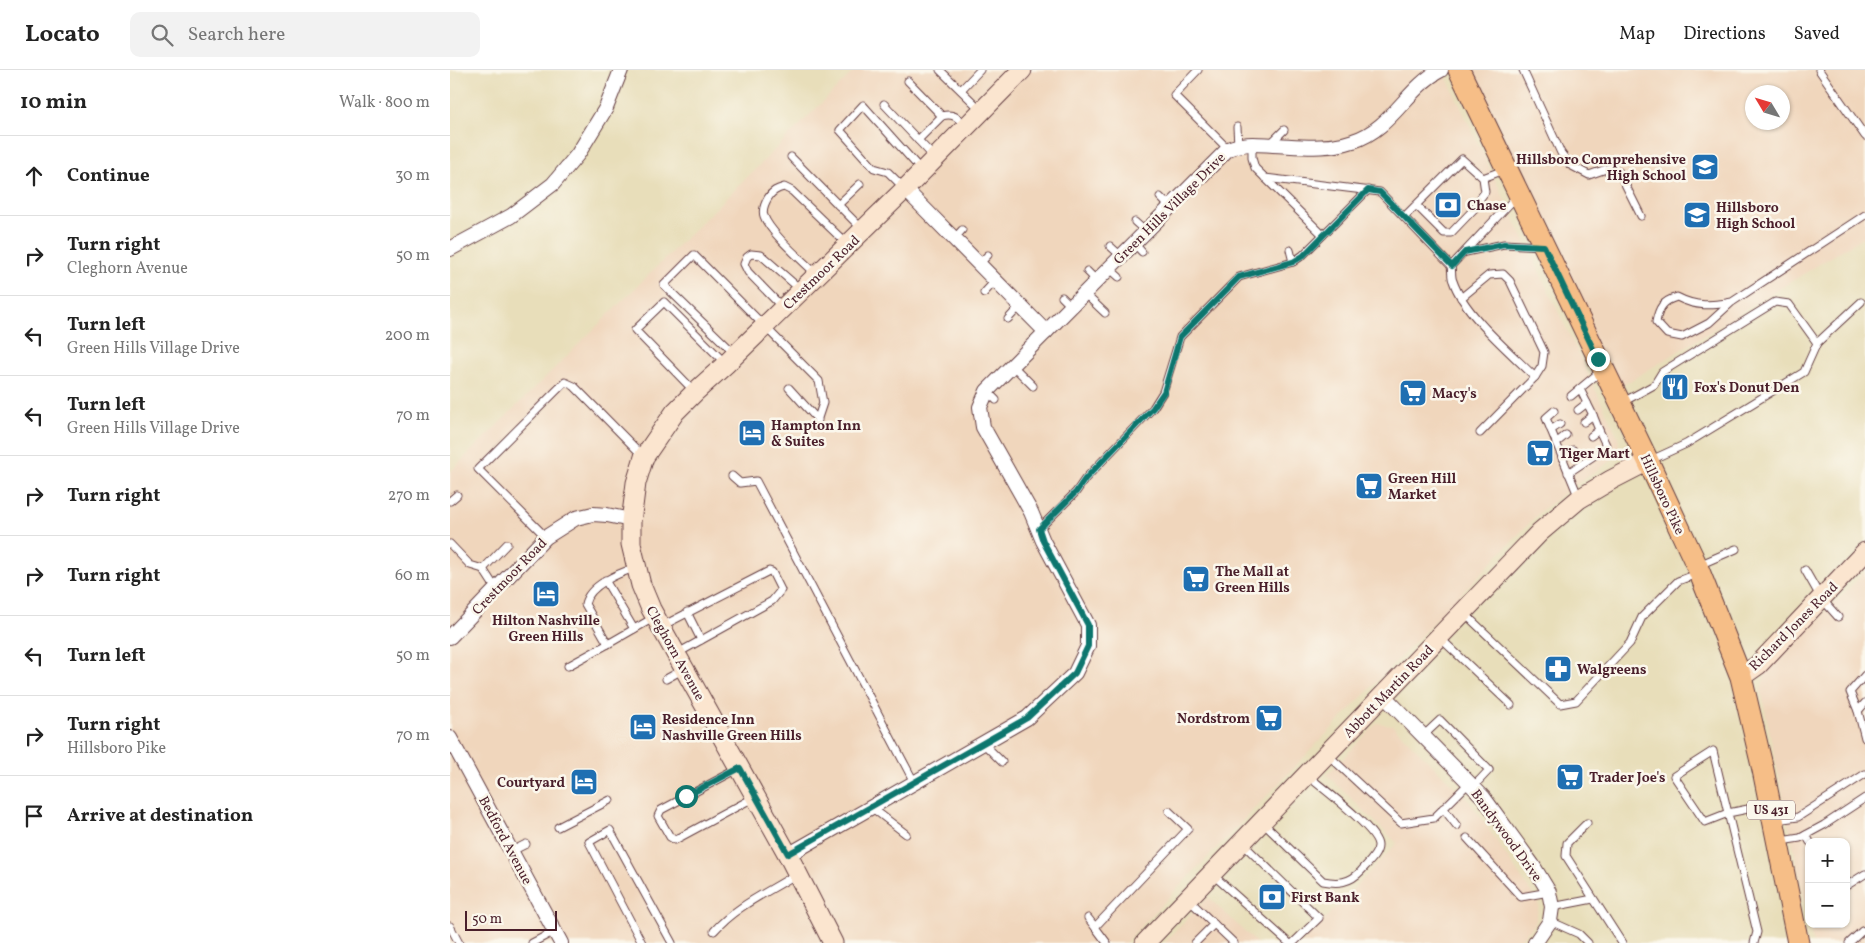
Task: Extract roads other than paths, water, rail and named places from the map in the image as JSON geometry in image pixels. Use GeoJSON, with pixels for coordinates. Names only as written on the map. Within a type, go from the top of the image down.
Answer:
{"type":"FeatureCollection","features":[{"type":"Feature","properties":{"kind":"main road","name":"Hillsboro Pike"},"geometry":{"type":"LineString","coordinates":[[1459,70],[1648,461],[1698,570],[1741,677],[1772,812],[1798,943]]}},
{"type":"Feature","properties":{"kind":"street"},"geometry":{"type":"LineString","coordinates":[[450,250],[511,216],[553,184],[578,154],[606,108],[621,70]]}},
{"type":"Feature","properties":{"kind":"street","name":"Crestmoor Road"},"geometry":{"type":"LineString","coordinates":[[636,483],[644,457],[675,412],[848,246],[1022,70]]}},
{"type":"Feature","properties":{"kind":"street"},"geometry":{"type":"LineString","coordinates":[[1239,145],[1327,147],[1354,141],[1380,126],[1430,77],[1441,70]]}},
{"type":"Feature","properties":{"kind":"street","name":"Green Hills Village Drive"},"geometry":{"type":"LineString","coordinates":[[788,854],[1027,718],[1075,673],[1088,646],[1088,625],[1043,541],[1039,529],[983,427],[980,407],[992,395],[1013,366],[1046,332],[1067,302],[1084,293],[1092,276],[1114,272],[1121,256],[1138,247],[1140,226],[1160,220],[1164,202],[1187,198],[1209,171],[1239,145]]}},
{"type":"Feature","properties":{"kind":"street"},"geometry":{"type":"LineString","coordinates":[[905,189],[958,234],[984,260],[995,281],[1046,332]]}},
{"type":"Feature","properties":{"kind":"street","name":"Abbott Martin Road"},"geometry":{"type":"LineString","coordinates":[[1145,943],[1540,532],[1579,499],[1610,480],[1648,461]]}},
{"type":"Feature","properties":{"kind":"street","name":"Cleghorn Avenue"},"geometry":{"type":"LineString","coordinates":[[636,483],[631,520],[631,544],[641,585],[658,621],[788,854],[833,943]]}},
{"type":"Feature","properties":{"kind":"street","name":"Crestmoor Road"},"geometry":{"type":"LineString","coordinates":[[450,637],[546,537],[576,518],[593,514],[631,520]]}},
{"type":"Feature","properties":{"kind":"street","name":"Richard Jones Road"},"geometry":{"type":"LineString","coordinates":[[1741,677],[1758,665],[1865,552]]}},
{"type":"Feature","properties":{"kind":"street","name":"Bandywood Drive"},"geometry":{"type":"LineString","coordinates":[[1383,695],[1484,798],[1532,864],[1548,892],[1551,914]]}},
{"type":"Feature","properties":{"kind":"street","name":"Bedford Avenue"},"geometry":{"type":"LineString","coordinates":[[450,738],[454,754],[512,851],[558,937]]}},
{"type":"Feature","properties":{"kind":"street"},"geometry":{"type":"LineString","coordinates":[[1535,943],[1551,914]]}},
{"type":"Feature","properties":{"kind":"lane"},"geometry":{"type":"LineString","coordinates":[[940,70],[982,111]]}},
{"type":"Feature","properties":{"kind":"lane"},"geometry":{"type":"LineString","coordinates":[[961,90],[980,70]]}},
{"type":"Feature","properties":{"kind":"lane"},"geometry":{"type":"LineString","coordinates":[[1198,70],[1174,94],[1239,145],[1252,164],[1265,178],[1323,235]]}},
{"type":"Feature","properties":{"kind":"lane"},"geometry":{"type":"LineString","coordinates":[[1523,70],[1561,153],[1570,165],[1588,175],[1609,168],[1619,172],[1641,216]]}},
{"type":"Feature","properties":{"kind":"lane"},"geometry":{"type":"LineString","coordinates":[[1819,70],[1865,136]]}},
{"type":"Feature","properties":{"kind":"lane"},"geometry":{"type":"LineString","coordinates":[[908,81],[942,116]]}},
{"type":"Feature","properties":{"kind":"lane"},"geometry":{"type":"LineString","coordinates":[[884,104],[918,140],[929,165]]}},
{"type":"Feature","properties":{"kind":"lane"},"geometry":{"type":"LineString","coordinates":[[905,189],[888,172],[874,168],[840,130],[863,105],[929,165]]}},
{"type":"Feature","properties":{"kind":"lane"},"geometry":{"type":"LineString","coordinates":[[918,140],[942,116],[949,114],[955,115],[967,127]]}},
{"type":"Feature","properties":{"kind":"lane"},"geometry":{"type":"LineString","coordinates":[[1237,126],[1239,145]]}},
{"type":"Feature","properties":{"kind":"lane"},"geometry":{"type":"LineString","coordinates":[[1270,145],[1284,130]]}},
{"type":"Feature","properties":{"kind":"lane"},"geometry":{"type":"LineString","coordinates":[[791,157],[863,231]]}},
{"type":"Feature","properties":{"kind":"lane"},"geometry":{"type":"LineString","coordinates":[[1405,216],[1416,205],[1462,159],[1483,178],[1485,192],[1475,208],[1451,233],[1444,233],[1416,205]]}},
{"type":"Feature","properties":{"kind":"lane"},"geometry":{"type":"LineString","coordinates":[[1483,178],[1506,168]]}},
{"type":"Feature","properties":{"kind":"lane"},"geometry":{"type":"LineString","coordinates":[[1265,178],[1380,192],[1452,266]]}},
{"type":"Feature","properties":{"kind":"lane"},"geometry":{"type":"LineString","coordinates":[[838,205],[860,184]]}},
{"type":"Feature","properties":{"kind":"lane"},"geometry":{"type":"LineString","coordinates":[[817,276],[769,226],[764,214],[765,203],[770,195],[784,187],[792,191],[848,246]]}},
{"type":"Feature","properties":{"kind":"lane"},"geometry":{"type":"LineString","coordinates":[[1039,529],[1076,492],[1085,479],[1153,408],[1164,392],[1180,337],[1239,277],[1293,262],[1303,256],[1368,190]]}},
{"type":"Feature","properties":{"kind":"lane"},"geometry":{"type":"LineString","coordinates":[[1519,194],[1452,266],[1452,280],[1461,298],[1483,325],[1535,377]]}},
{"type":"Feature","properties":{"kind":"lane"},"geometry":{"type":"LineString","coordinates":[[1732,302],[1700,306],[1677,297],[1666,300],[1658,309],[1656,322],[1667,334],[1682,337],[1709,323],[1732,302],[1865,215]]}},
{"type":"Feature","properties":{"kind":"lane"},"geometry":{"type":"LineString","coordinates":[[1465,252],[1504,244],[1544,246]]}},
{"type":"Feature","properties":{"kind":"lane"},"geometry":{"type":"LineString","coordinates":[[1110,246],[1121,256]]}},
{"type":"Feature","properties":{"kind":"lane"},"geometry":{"type":"LineString","coordinates":[[1290,250],[1293,262]]}},
{"type":"Feature","properties":{"kind":"lane"},"geometry":{"type":"LineString","coordinates":[[783,309],[748,272],[744,264],[746,257],[751,254],[760,255],[802,290]]}},
{"type":"Feature","properties":{"kind":"lane"},"geometry":{"type":"LineString","coordinates":[[731,360],[664,285],[694,255],[819,381],[824,403],[816,424],[789,388]]}},
{"type":"Feature","properties":{"kind":"lane"},"geometry":{"type":"LineString","coordinates":[[1461,298],[1489,276],[1502,274],[1510,281],[1544,352],[1542,366],[1535,377],[1480,433]]}},
{"type":"Feature","properties":{"kind":"lane"},"geometry":{"type":"LineString","coordinates":[[984,293],[995,281]]}},
{"type":"Feature","properties":{"kind":"lane"},"geometry":{"type":"LineString","coordinates":[[1084,293],[1105,313]]}},
{"type":"Feature","properties":{"kind":"lane"},"geometry":{"type":"LineString","coordinates":[[695,392],[635,330],[664,302],[731,360]]}},
{"type":"Feature","properties":{"kind":"lane"},"geometry":{"type":"LineString","coordinates":[[1620,404],[1654,385],[1662,372],[1775,302],[1789,304],[1817,343]]}},
{"type":"Feature","properties":{"kind":"lane"},"geometry":{"type":"LineString","coordinates":[[1648,461],[1686,444],[1804,372],[1817,343],[1861,302]]}},
{"type":"Feature","properties":{"kind":"lane"},"geometry":{"type":"LineString","coordinates":[[1008,319],[1020,306]]}},
{"type":"Feature","properties":{"kind":"lane"},"geometry":{"type":"LineString","coordinates":[[1013,366],[1033,386]]}},
{"type":"Feature","properties":{"kind":"lane"},"geometry":{"type":"LineString","coordinates":[[1571,396],[1603,369]]}},
{"type":"Feature","properties":{"kind":"lane"},"geometry":{"type":"LineString","coordinates":[[546,537],[478,468],[565,382],[574,386],[644,457]]}},
{"type":"Feature","properties":{"kind":"lane"},"geometry":{"type":"LineString","coordinates":[[1568,473],[1601,451],[1606,445],[1580,389]]}},
{"type":"Feature","properties":{"kind":"lane"},"geometry":{"type":"LineString","coordinates":[[1578,410],[1587,403]]}},
{"type":"Feature","properties":{"kind":"lane"},"geometry":{"type":"LineString","coordinates":[[1554,411],[1546,418],[1579,499]]}},
{"type":"Feature","properties":{"kind":"lane"},"geometry":{"type":"LineString","coordinates":[[1584,422],[1592,415]]}},
{"type":"Feature","properties":{"kind":"lane"},"geometry":{"type":"LineString","coordinates":[[1551,430],[1560,424]]}},
{"type":"Feature","properties":{"kind":"lane"},"geometry":{"type":"LineString","coordinates":[[1591,436],[1600,430]]}},
{"type":"Feature","properties":{"kind":"lane"},"geometry":{"type":"LineString","coordinates":[[1556,443],[1566,435]]}},
{"type":"Feature","properties":{"kind":"lane"},"geometry":{"type":"LineString","coordinates":[[1562,458],[1573,450]]}},
{"type":"Feature","properties":{"kind":"lane"},"geometry":{"type":"LineString","coordinates":[[732,476],[740,483],[756,481],[914,782]]}},
{"type":"Feature","properties":{"kind":"lane"},"geometry":{"type":"LineString","coordinates":[[450,501],[457,494]]}},
{"type":"Feature","properties":{"kind":"lane"},"geometry":{"type":"LineString","coordinates":[[450,544],[470,565],[483,569],[496,589]]}},
{"type":"Feature","properties":{"kind":"lane"},"geometry":{"type":"LineString","coordinates":[[483,569],[507,544]]}},
{"type":"Feature","properties":{"kind":"lane"},"geometry":{"type":"LineString","coordinates":[[1463,612],[1560,704],[1576,701],[1630,643],[1642,617],[1678,581],[1736,549]]}},
{"type":"Feature","properties":{"kind":"lane"},"geometry":{"type":"LineString","coordinates":[[608,644],[585,604],[586,599],[604,580],[621,572],[636,568]]}},
{"type":"Feature","properties":{"kind":"lane"},"geometry":{"type":"LineString","coordinates":[[1805,570],[1815,584],[1821,598],[1838,617]]}},
{"type":"Feature","properties":{"kind":"lane"},"geometry":{"type":"LineString","coordinates":[[568,666],[634,629],[688,612],[772,572],[780,590],[772,601],[701,640],[680,661],[666,679]]}},
{"type":"Feature","properties":{"kind":"lane"},"geometry":{"type":"LineString","coordinates":[[604,580],[634,629]]}},
{"type":"Feature","properties":{"kind":"lane"},"geometry":{"type":"LineString","coordinates":[[688,612],[701,640]]}},
{"type":"Feature","properties":{"kind":"lane"},"geometry":{"type":"LineString","coordinates":[[1439,637],[1511,705]]}},
{"type":"Feature","properties":{"kind":"lane"},"geometry":{"type":"LineString","coordinates":[[1865,675],[1850,692],[1858,711],[1865,738]]}},
{"type":"Feature","properties":{"kind":"lane"},"geometry":{"type":"LineString","coordinates":[[1858,711],[1865,703]]}},
{"type":"Feature","properties":{"kind":"lane"},"geometry":{"type":"LineString","coordinates":[[1326,754],[1401,822],[1434,818],[1443,808],[1489,770],[1440,720],[1424,736]]}},
{"type":"Feature","properties":{"kind":"lane"},"geometry":{"type":"LineString","coordinates":[[982,743],[1002,762]]}},
{"type":"Feature","properties":{"kind":"lane"},"geometry":{"type":"LineString","coordinates":[[1754,943],[1757,932],[1728,813],[1713,751],[1674,776],[1706,822],[1728,813],[1772,812],[1798,817],[1865,774]]}},
{"type":"Feature","properties":{"kind":"lane"},"geometry":{"type":"LineString","coordinates":[[740,768],[661,810],[658,816],[670,837],[675,840],[756,796]]}},
{"type":"Feature","properties":{"kind":"lane"},"geometry":{"type":"LineString","coordinates":[[1261,822],[1323,881],[1335,884],[1348,881],[1367,865],[1374,856],[1378,846],[1377,840],[1366,825],[1306,775]]}},
{"type":"Feature","properties":{"kind":"lane"},"geometry":{"type":"LineString","coordinates":[[1808,838],[1865,798]]}},
{"type":"Feature","properties":{"kind":"lane"},"geometry":{"type":"LineString","coordinates":[[558,827],[610,800]]}},
{"type":"Feature","properties":{"kind":"lane"},"geometry":{"type":"LineString","coordinates":[[870,807],[906,834]]}},
{"type":"Feature","properties":{"kind":"lane"},"geometry":{"type":"LineString","coordinates":[[1443,808],[1457,826]]}},
{"type":"Feature","properties":{"kind":"lane"},"geometry":{"type":"LineString","coordinates":[[1095,927],[1188,829],[1169,811]]}},
{"type":"Feature","properties":{"kind":"lane"},"geometry":{"type":"LineString","coordinates":[[1588,822],[1567,843],[1566,856],[1622,943]]}},
{"type":"Feature","properties":{"kind":"lane"},"geometry":{"type":"LineString","coordinates":[[642,943],[589,842],[610,830],[672,943]]}},
{"type":"Feature","properties":{"kind":"lane"},"geometry":{"type":"LineString","coordinates":[[1468,838],[1521,897],[1548,892]]}},
{"type":"Feature","properties":{"kind":"lane"},"geometry":{"type":"LineString","coordinates":[[1778,842],[1805,838]]}},
{"type":"Feature","properties":{"kind":"lane"},"geometry":{"type":"LineString","coordinates":[[1241,843],[1318,918],[1293,943]]}},
{"type":"Feature","properties":{"kind":"lane"},"geometry":{"type":"LineString","coordinates":[[512,851],[526,844]]}},
{"type":"Feature","properties":{"kind":"lane"},"geometry":{"type":"LineString","coordinates":[[714,931],[726,918],[741,907],[798,873]]}},
{"type":"Feature","properties":{"kind":"lane"},"geometry":{"type":"LineString","coordinates":[[1212,873],[1289,943]]}},
{"type":"Feature","properties":{"kind":"lane"},"geometry":{"type":"LineString","coordinates":[[1850,883],[1865,874]]}},
{"type":"Feature","properties":{"kind":"lane"},"geometry":{"type":"LineString","coordinates":[[1187,898],[1234,943]]}},
{"type":"Feature","properties":{"kind":"lane"},"geometry":{"type":"LineString","coordinates":[[1551,914],[1593,899]]}},
{"type":"Feature","properties":{"kind":"lane"},"geometry":{"type":"LineString","coordinates":[[1551,914],[1579,934],[1588,943]]}},
{"type":"Feature","properties":{"kind":"lane"},"geometry":{"type":"LineString","coordinates":[[1088,918],[1107,943]]}},
{"type":"Feature","properties":{"kind":"lane"},"geometry":{"type":"LineString","coordinates":[[1196,943],[1214,924]]}},
{"type":"Feature","properties":{"kind":"lane"},"geometry":{"type":"LineString","coordinates":[[450,926],[459,943]]}},
{"type":"Feature","properties":{"kind":"lane"},"geometry":{"type":"LineString","coordinates":[[1849,943],[1865,930]]}},
{"type":"Feature","properties":{"kind":"lane"},"geometry":{"type":"LineString","coordinates":[[532,943],[558,937]]}},
{"type":"Feature","properties":{"kind":"place","name":"Hillsboro Comprehensive High School"},"geometry":{"type":"Point","coordinates":[1705,167]}},
{"type":"Feature","properties":{"kind":"place","name":"Chase"},"geometry":{"type":"Point","coordinates":[1448,205]}},
{"type":"Feature","properties":{"kind":"place","name":"Hillsboro High School"},"geometry":{"type":"Point","coordinates":[1697,215]}},
{"type":"Feature","properties":{"kind":"place","name":"Fox's Donut Den"},"geometry":{"type":"Point","coordinates":[1675,387]}},
{"type":"Feature","properties":{"kind":"place","name":"Macy's"},"geometry":{"type":"Point","coordinates":[1413,393]}},
{"type":"Feature","properties":{"kind":"place","name":"Hampton Inn & Suites"},"geometry":{"type":"Point","coordinates":[752,433]}},
{"type":"Feature","properties":{"kind":"place","name":"Tiger Mart"},"geometry":{"type":"Point","coordinates":[1540,453]}},
{"type":"Feature","properties":{"kind":"place","name":"Green Hill Market"},"geometry":{"type":"Point","coordinates":[1369,486]}},
{"type":"Feature","properties":{"kind":"place","name":"The Mall at Green Hills"},"geometry":{"type":"Point","coordinates":[1196,579]}},
{"type":"Feature","properties":{"kind":"place","name":"Hilton Nashville Green Hills"},"geometry":{"type":"Point","coordinates":[546,594]}},
{"type":"Feature","properties":{"kind":"place","name":"Walgreens"},"geometry":{"type":"Point","coordinates":[1558,669]}},
{"type":"Feature","properties":{"kind":"place","name":"Nordstrom"},"geometry":{"type":"Point","coordinates":[1269,718]}},
{"type":"Feature","properties":{"kind":"place","name":"Residence Inn Nashville Green Hills"},"geometry":{"type":"Point","coordinates":[643,727]}},
{"type":"Feature","properties":{"kind":"place","name":"Trader Joe's"},"geometry":{"type":"Point","coordinates":[1570,777]}},
{"type":"Feature","properties":{"kind":"place","name":"Courtyard"},"geometry":{"type":"Point","coordinates":[584,782]}},
{"type":"Feature","properties":{"kind":"place","name":"First Bank"},"geometry":{"type":"Point","coordinates":[1272,897]}}]}
